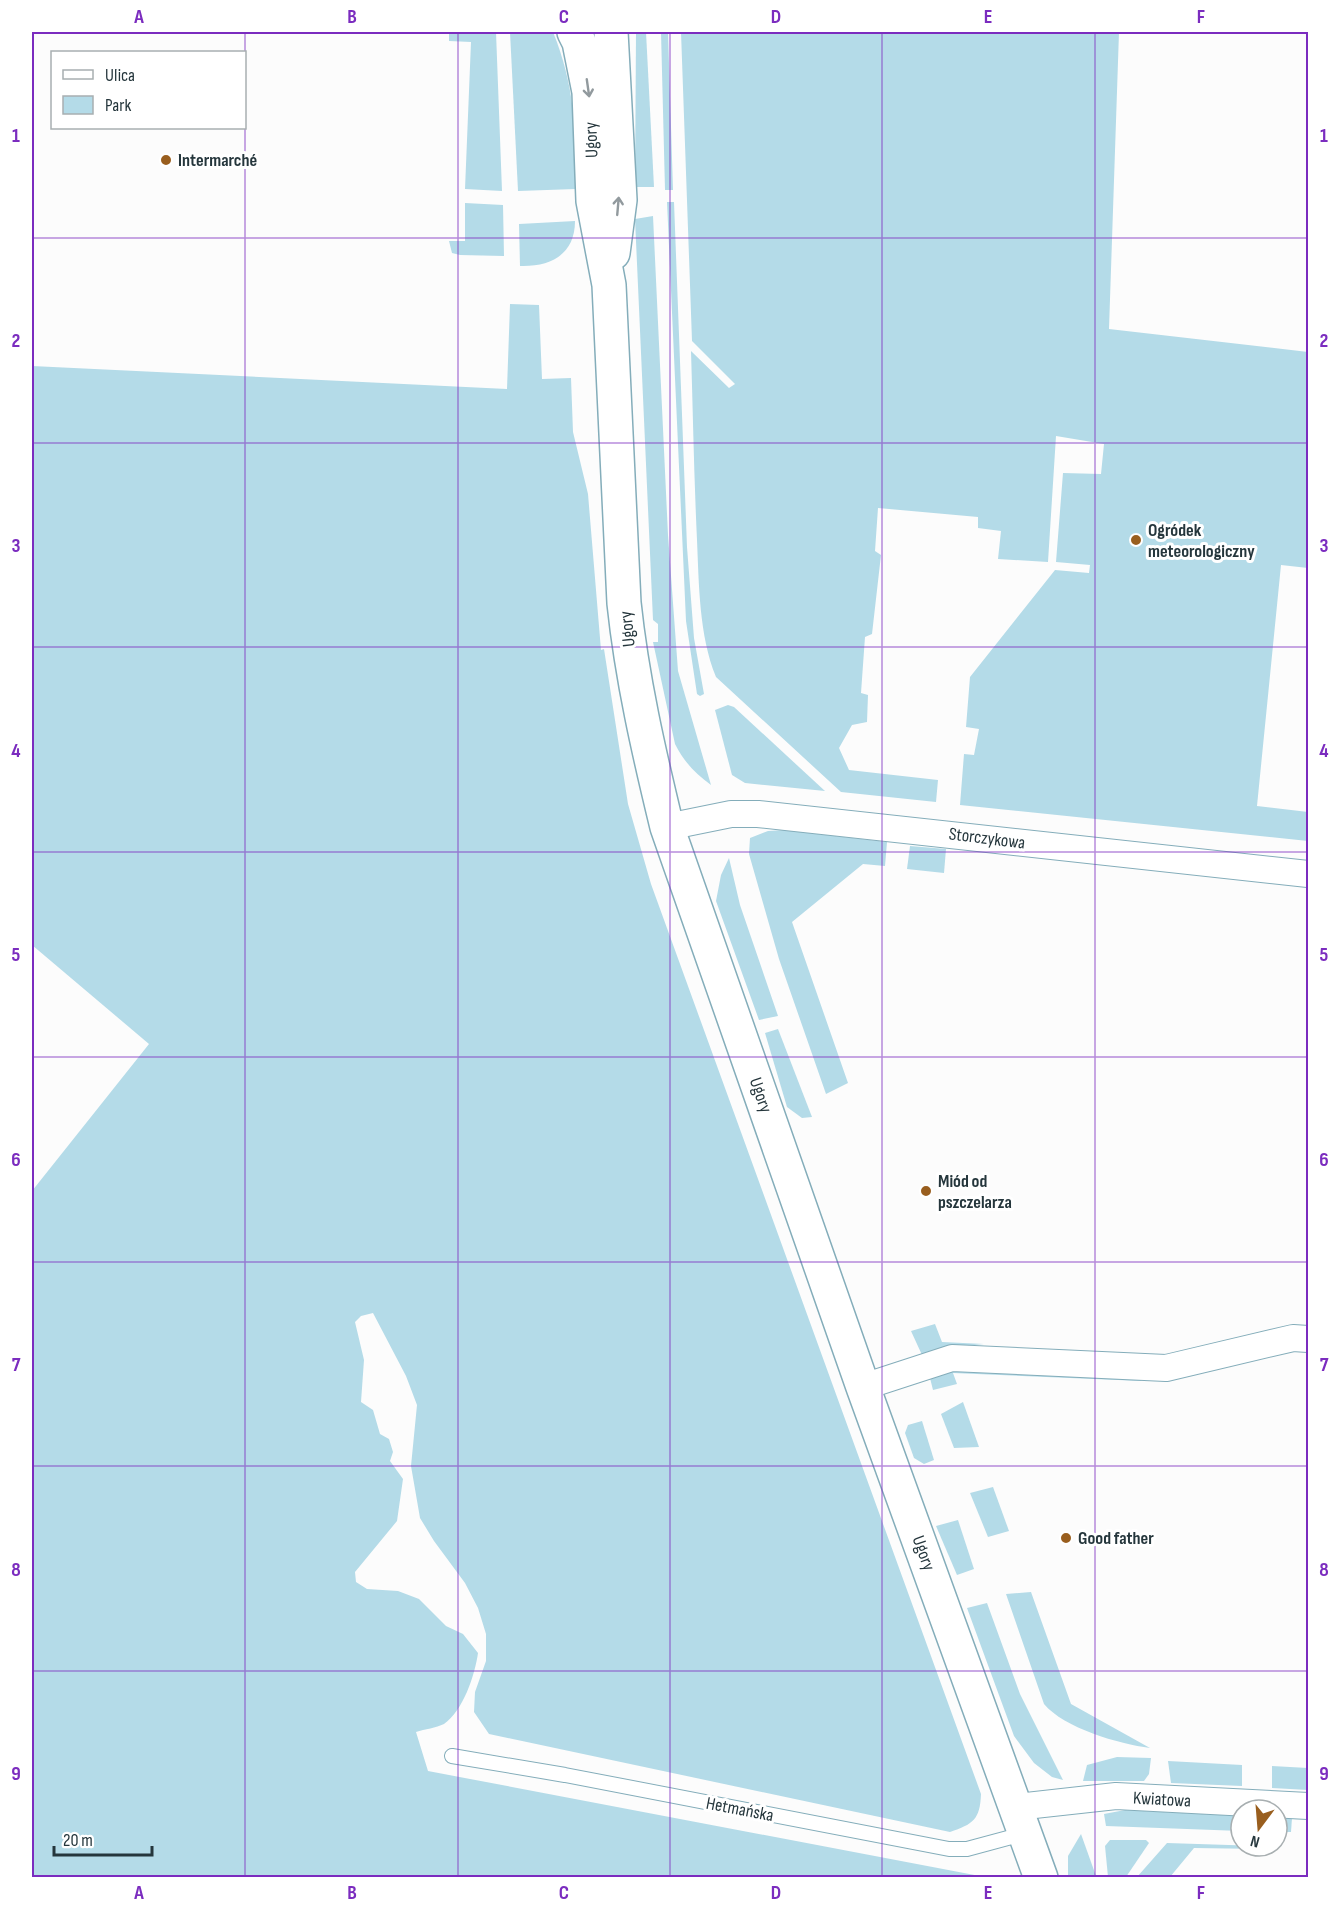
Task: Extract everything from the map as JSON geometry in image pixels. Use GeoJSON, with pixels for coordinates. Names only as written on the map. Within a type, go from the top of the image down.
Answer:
{"type":"FeatureCollection","features":[{"type":"Feature","properties":{"kind":"street","name":"Ugory"},"geometry":{"type":"LineString","coordinates":[[574,32],[579,42],[589,92],[593,201],[609,285],[624,603],[645,738],[667,828],[863,1387],[1041,1878]]}},
{"type":"Feature","properties":{"kind":"street","name":"Ugory"},"geometry":{"type":"LineString","coordinates":[[609,285],[620,200],[611,32]]}},
{"type":"Feature","properties":{"kind":"street","name":"Storczykowa"},"geometry":{"type":"LineString","coordinates":[[667,828],[731,814],[758,814],[1308,874]]}},
{"type":"Feature","properties":{"kind":"street"},"geometry":{"type":"LineString","coordinates":[[863,1387],[952,1358],[1166,1368],[1293,1338],[1308,1339]]}},
{"type":"Feature","properties":{"kind":"street","name":"Kwiatowa"},"geometry":{"type":"LineString","coordinates":[[1021,1820],[1116,1796],[1308,1806]]}},
{"type":"Feature","properties":{"kind":"lane","name":"Hetmańska"},"geometry":{"type":"LineString","coordinates":[[452,1756],[950,1850],[967,1849],[1021,1820]]}},
{"type":"Feature","properties":{"kind":"green space"},"geometry":{"type":"Polygon","coordinates":[[[449,32],[496,32],[502,191],[465,189],[471,42],[449,41],[449,32]]]}},
{"type":"Feature","properties":{"kind":"green space"},"geometry":{"type":"Polygon","coordinates":[[[510,32],[553,32],[566,70],[573,109],[576,189],[518,191],[510,32]]]}},
{"type":"Feature","properties":{"kind":"green space"},"geometry":{"type":"Polygon","coordinates":[[[636,32],[646,32],[654,187],[635,187],[636,32]]]}},
{"type":"Feature","properties":{"kind":"green space"},"geometry":{"type":"Polygon","coordinates":[[[661,32],[668,32],[673,190],[665,190],[661,32]]]}},
{"type":"Feature","properties":{"kind":"green space"},"geometry":{"type":"Polygon","coordinates":[[[681,32],[1119,32],[1109,329],[1308,352],[1308,568],[1281,565],[1257,806],[1308,812],[1308,841],[960,805],[964,754],[974,755],[979,729],[966,727],[970,677],[1055,570],[1089,573],[1090,565],[1056,562],[1063,473],[1101,474],[1104,444],[1056,436],[1048,562],[998,559],[1001,531],[978,528],[978,517],[878,508],[875,551],[881,555],[872,634],[865,637],[861,693],[868,695],[867,722],[852,725],[839,748],[849,770],[938,780],[936,802],[841,792],[716,677],[706,644],[699,592],[691,351],[729,388],[735,384],[692,341],[681,32]]]}},
{"type":"Feature","properties":{"kind":"green space"},"geometry":{"type":"Polygon","coordinates":[[[667,202],[674,202],[687,547],[694,638],[704,694],[700,696],[697,694],[686,621],[667,202]]]}},
{"type":"Feature","properties":{"kind":"green space"},"geometry":{"type":"Polygon","coordinates":[[[465,203],[503,205],[504,256],[452,253],[449,241],[465,241],[465,203]]]}},
{"type":"Feature","properties":{"kind":"green space"},"geometry":{"type":"Polygon","coordinates":[[[653,216],[668,535],[678,671],[711,785],[690,767],[675,744],[653,642],[658,642],[658,624],[653,620],[635,219],[653,216]]]}},
{"type":"Feature","properties":{"kind":"green space"},"geometry":{"type":"Polygon","coordinates":[[[575,221],[571,242],[559,256],[542,264],[520,266],[519,224],[575,221]]]}},
{"type":"Feature","properties":{"kind":"green space"},"geometry":{"type":"Polygon","coordinates":[[[510,304],[539,305],[542,379],[571,378],[573,432],[588,494],[601,650],[604,649],[628,804],[651,884],[981,1794],[979,1810],[974,1820],[950,1832],[489,1734],[474,1712],[475,1692],[486,1661],[486,1634],[478,1608],[465,1583],[420,1518],[411,1466],[417,1405],[406,1376],[373,1313],[361,1316],[355,1322],[364,1360],[361,1402],[373,1410],[380,1434],[389,1439],[393,1452],[390,1461],[403,1479],[397,1521],[355,1572],[356,1582],[367,1589],[398,1591],[419,1599],[446,1626],[463,1634],[478,1653],[471,1682],[457,1711],[444,1724],[416,1732],[428,1771],[985,1877],[32,1877],[32,1191],[149,1044],[32,945],[32,366],[507,389],[510,304]]]}},
{"type":"Feature","properties":{"kind":"green space"},"geometry":{"type":"Polygon","coordinates":[[[728,705],[734,707],[825,791],[745,783],[732,775],[715,710],[728,705]]]}},
{"type":"Feature","properties":{"kind":"green space"},"geometry":{"type":"Polygon","coordinates":[[[784,830],[887,842],[885,866],[863,864],[792,922],[848,1083],[826,1094],[779,959],[749,854],[750,838],[768,831],[784,830]]]}},
{"type":"Feature","properties":{"kind":"green space"},"geometry":{"type":"Polygon","coordinates":[[[910,846],[946,849],[944,873],[907,869],[910,846]]]}},
{"type":"Feature","properties":{"kind":"green space"},"geometry":{"type":"Polygon","coordinates":[[[729,858],[740,905],[778,1016],[759,1020],[716,901],[721,875],[729,858]]]}},
{"type":"Feature","properties":{"kind":"green space"},"geometry":{"type":"Polygon","coordinates":[[[778,1029],[812,1117],[802,1118],[787,1107],[765,1033],[778,1029]]]}},
{"type":"Feature","properties":{"kind":"green space"},"geometry":{"type":"Polygon","coordinates":[[[935,1324],[942,1342],[984,1344],[945,1348],[922,1355],[911,1331],[935,1324]]]}},
{"type":"Feature","properties":{"kind":"green space"},"geometry":{"type":"Polygon","coordinates":[[[952,1370],[1137,1377],[1142,1381],[953,1373],[957,1384],[933,1390],[930,1378],[952,1370]]]}},
{"type":"Feature","properties":{"kind":"green space"},"geometry":{"type":"Polygon","coordinates":[[[963,1402],[979,1447],[954,1448],[941,1414],[963,1402]]]}},
{"type":"Feature","properties":{"kind":"green space"},"geometry":{"type":"Polygon","coordinates":[[[922,1421],[934,1460],[924,1464],[914,1458],[905,1433],[908,1425],[922,1421]]]}},
{"type":"Feature","properties":{"kind":"green space"},"geometry":{"type":"Polygon","coordinates":[[[993,1487],[1009,1531],[988,1537],[970,1493],[993,1487]]]}},
{"type":"Feature","properties":{"kind":"green space"},"geometry":{"type":"Polygon","coordinates":[[[958,1520],[974,1569],[957,1575],[936,1526],[958,1520]]]}},
{"type":"Feature","properties":{"kind":"green space"},"geometry":{"type":"Polygon","coordinates":[[[1031,1592],[1071,1704],[1150,1748],[1108,1739],[1078,1727],[1053,1713],[1044,1704],[1006,1594],[1031,1592]]]}},
{"type":"Feature","properties":{"kind":"green space"},"geometry":{"type":"Polygon","coordinates":[[[987,1603],[1020,1694],[1063,1780],[1052,1777],[1034,1763],[1014,1736],[967,1608],[987,1603]]]}},
{"type":"Feature","properties":{"kind":"green space"},"geometry":{"type":"Polygon","coordinates":[[[1117,1757],[1151,1758],[1149,1774],[1144,1781],[1083,1781],[1087,1765],[1117,1757]]]}},
{"type":"Feature","properties":{"kind":"green space"},"geometry":{"type":"Polygon","coordinates":[[[1168,1761],[1242,1765],[1242,1786],[1171,1783],[1168,1761]]]}},
{"type":"Feature","properties":{"kind":"green space"},"geometry":{"type":"Polygon","coordinates":[[[1272,1766],[1308,1768],[1308,1790],[1272,1788],[1272,1766]]]}},
{"type":"Feature","properties":{"kind":"green space"},"geometry":{"type":"Polygon","coordinates":[[[1125,1810],[1229,1815],[1229,1831],[1106,1826],[1104,1814],[1125,1810]]]}},
{"type":"Feature","properties":{"kind":"green space"},"geometry":{"type":"Polygon","coordinates":[[[1289,1818],[1292,1818],[1291,1832],[1289,1832],[1289,1818]]]}},
{"type":"Feature","properties":{"kind":"green space"},"geometry":{"type":"Polygon","coordinates":[[[1081,1834],[1096,1876],[1068,1877],[1068,1856],[1081,1834]]]}},
{"type":"Feature","properties":{"kind":"green space"},"geometry":{"type":"Polygon","coordinates":[[[1110,1840],[1146,1840],[1149,1843],[1126,1877],[1108,1877],[1105,1846],[1110,1840]]]}},
{"type":"Feature","properties":{"kind":"green space"},"geometry":{"type":"Polygon","coordinates":[[[1167,1843],[1229,1845],[1229,1849],[1194,1848],[1170,1877],[1137,1877],[1167,1843]]]}},
{"type":"Feature","properties":{"kind":"place","name":"Intermarché"},"geometry":{"type":"Point","coordinates":[166,160]}},
{"type":"Feature","properties":{"kind":"place","name":"Ogródek meteorologiczny"},"geometry":{"type":"Point","coordinates":[1136,540]}},
{"type":"Feature","properties":{"kind":"place","name":"Miód od pszczelarza"},"geometry":{"type":"Point","coordinates":[926,1191]}},
{"type":"Feature","properties":{"kind":"place","name":"Good father"},"geometry":{"type":"Point","coordinates":[1066,1538]}}]}
